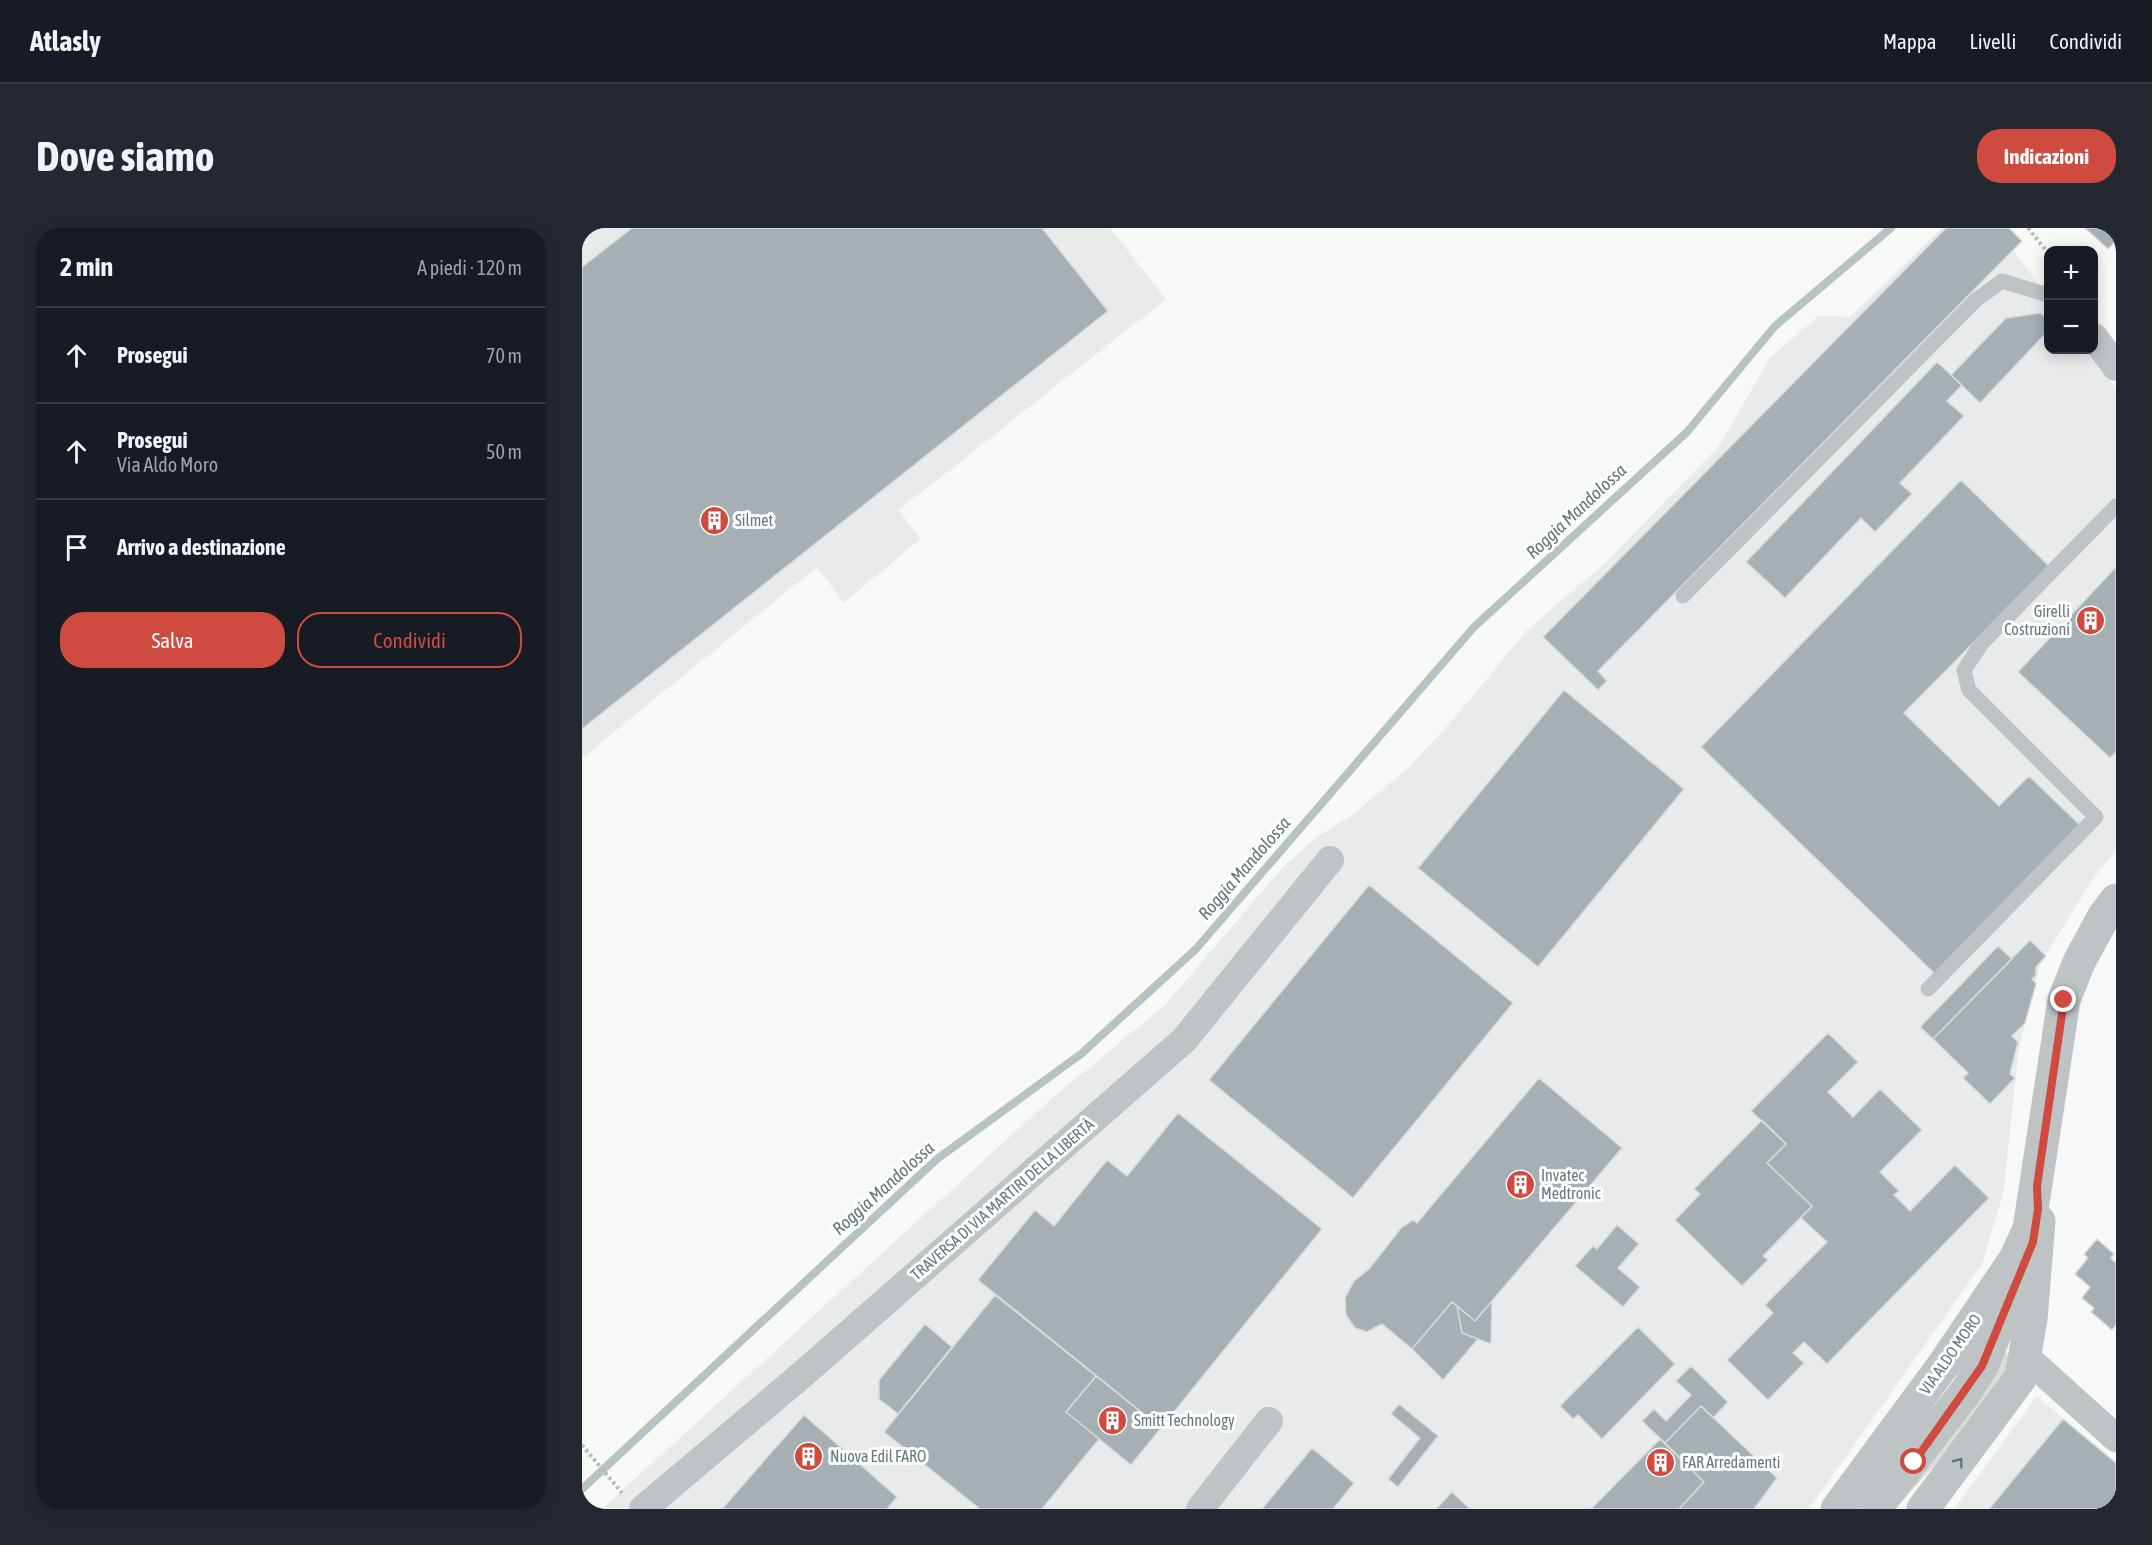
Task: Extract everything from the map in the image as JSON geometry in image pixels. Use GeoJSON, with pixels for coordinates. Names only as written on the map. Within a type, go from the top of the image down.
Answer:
{"type":"FeatureCollection","features":[{"type":"Feature","properties":{"kind":"street"},"geometry":{"type":"LineString","coordinates":[[2098,342],[2116,367]]}},
{"type":"Feature","properties":{"kind":"street","name":"TRAVERSA DI VIA MARTIRI DELLA LIBERTÀ"},"geometry":{"type":"LineString","coordinates":[[635,1504],[804,1373],[1184,1040],[1330,860]]}},
{"type":"Feature","properties":{"kind":"street","name":"VIA ALDO MORO"},"geometry":{"type":"LineString","coordinates":[[1837,1509],[1944,1364],[1984,1327],[2030,1229],[2038,1198],[2064,1000],[2079,962],[2104,916],[2116,900]]}},
{"type":"Feature","properties":{"kind":"street","name":"VIA ALDO MORO"},"geometry":{"type":"LineString","coordinates":[[1923,1509],[2016,1386],[2026,1357],[2038,1257],[2038,1198]]}},
{"type":"Feature","properties":{"kind":"street"},"geometry":{"type":"LineString","coordinates":[[1984,1327],[2026,1357],[2116,1438]]}},
{"type":"Feature","properties":{"kind":"street"},"geometry":{"type":"LineString","coordinates":[[1875,1509],[1967,1390],[1982,1366],[1984,1327]]}},
{"type":"Feature","properties":{"kind":"street"},"geometry":{"type":"LineString","coordinates":[[1866,1509],[1944,1364]]}},
{"type":"Feature","properties":{"kind":"street"},"geometry":{"type":"LineString","coordinates":[[1200,1509],[1269,1421]]}},
{"type":"Feature","properties":{"kind":"lane"},"geometry":{"type":"LineString","coordinates":[[1683,596],[1977,300],[2002,281],[2044,294]]}},
{"type":"Feature","properties":{"kind":"lane"},"geometry":{"type":"LineString","coordinates":[[1928,989],[2096,817],[1969,690],[1964,670],[1982,643],[2116,506]]}},
{"type":"Feature","properties":{"kind":"path"},"geometry":{"type":"LineString","coordinates":[[2028,228],[2044,247]]}},
{"type":"Feature","properties":{"kind":"path"},"geometry":{"type":"LineString","coordinates":[[582,1445],[635,1504]]}},
{"type":"Feature","properties":{"kind":"shaded area","name":"Silmet"},"geometry":{"type":"Polygon","coordinates":[[[582,228],[1110,228],[1166,299],[899,510],[920,539],[844,603],[817,567],[582,758],[582,228]]]}},
{"type":"Feature","properties":{"kind":"shaded area"},"geometry":{"type":"Polygon","coordinates":[[[1942,228],[1997,228],[2044,292],[2044,354],[2090,354],[2116,388],[2116,851],[2092,880],[2040,965],[2019,1048],[2003,1194],[1982,1264],[1809,1509],[602,1509],[1051,1099],[1164,1006],[1283,867],[1317,837],[1355,813],[1410,766],[1458,714],[1526,631],[1604,564],[1719,446],[1770,358],[1818,316],[1850,317],[1942,228]]]}},
{"type":"Feature","properties":{"kind":"shaded area"},"geometry":{"type":"Polygon","coordinates":[[[2001,1347],[2011,1357],[2008,1367],[1969,1427],[1895,1509],[2001,1347]]]}},
{"type":"Feature","properties":{"kind":"shaded area"},"geometry":{"type":"Polygon","coordinates":[[[2037,1396],[2116,1463],[2116,1509],[1954,1509],[2037,1396]]]}},
{"type":"Feature","properties":{"kind":"building","name":"Silmet"},"geometry":{"type":"Polygon","coordinates":[[[632,228],[1042,228],[1108,311],[582,729],[582,267],[632,228]]]}},
{"type":"Feature","properties":{"kind":"building"},"geometry":{"type":"Polygon","coordinates":[[[1946,228],[2009,228],[2022,241],[1598,671],[1607,681],[1598,690],[1543,637],[1946,228]]]}},
{"type":"Feature","properties":{"kind":"building"},"geometry":{"type":"Polygon","coordinates":[[[2085,228],[2116,228],[2116,241],[2108,249],[2085,228]]]}},
{"type":"Feature","properties":{"kind":"building"},"geometry":{"type":"Polygon","coordinates":[[[2041,313],[2044,316],[2044,335],[1980,403],[1951,375],[2006,318],[2041,313]]]}},
{"type":"Feature","properties":{"kind":"building"},"geometry":{"type":"Polygon","coordinates":[[[1937,362],[1962,385],[1947,401],[1964,416],[1900,483],[1912,494],[1875,532],[1861,518],[1785,598],[1746,562],[1937,362]]]}},
{"type":"Feature","properties":{"kind":"building"},"geometry":{"type":"Polygon","coordinates":[[[1961,480],[2049,566],[1904,713],[1999,806],[2029,776],[2080,825],[1935,974],[1701,747],[1961,480]]]}},
{"type":"Feature","properties":{"kind":"building","name":"Girelli Costruzioni"},"geometry":{"type":"Polygon","coordinates":[[[2116,567],[2116,752],[2110,758],[2018,672],[2116,567]]]}},
{"type":"Feature","properties":{"kind":"building"},"geometry":{"type":"Polygon","coordinates":[[[1564,690],[1684,789],[1538,967],[1418,868],[1564,690]]]}},
{"type":"Feature","properties":{"kind":"building"},"geometry":{"type":"Polygon","coordinates":[[[1369,885],[1513,1003],[1353,1198],[1209,1080],[1369,885]]]}},
{"type":"Feature","properties":{"kind":"building"},"geometry":{"type":"Polygon","coordinates":[[[2030,940],[2046,956],[2036,967],[2036,975],[2032,979],[2036,984],[2025,1023],[2012,1036],[2018,1042],[2010,1074],[2015,1078],[1990,1104],[1963,1078],[1968,1073],[1933,1039],[2030,940]]]}},
{"type":"Feature","properties":{"kind":"building"},"geometry":{"type":"Polygon","coordinates":[[[1998,946],[2012,959],[1933,1039],[1920,1027],[1998,946]]]}},
{"type":"Feature","properties":{"kind":"building"},"geometry":{"type":"Polygon","coordinates":[[[1828,1033],[1858,1062],[1828,1092],[1853,1117],[1880,1089],[1922,1130],[1880,1172],[1899,1191],[1894,1195],[1910,1211],[1955,1165],[1989,1198],[1827,1364],[1804,1342],[1793,1353],[1804,1363],[1768,1400],[1727,1360],[1773,1313],[1765,1305],[1827,1242],[1801,1218],[1812,1206],[1767,1163],[1786,1144],[1751,1111],[1828,1033]]]}},
{"type":"Feature","properties":{"kind":"building","name":"Invatec Medtronic"},"geometry":{"type":"Polygon","coordinates":[[[1539,1078],[1622,1148],[1475,1321],[1452,1302],[1412,1349],[1382,1324],[1367,1332],[1355,1328],[1346,1315],[1345,1298],[1354,1281],[1369,1269],[1401,1228],[1413,1220],[1417,1223],[1539,1078]]]}},
{"type":"Feature","properties":{"kind":"building"},"geometry":{"type":"Polygon","coordinates":[[[1178,1113],[1322,1229],[1161,1428],[978,1280],[1035,1210],[1054,1226],[1107,1160],[1127,1176],[1178,1113]]]}},
{"type":"Feature","properties":{"kind":"building"},"geometry":{"type":"Polygon","coordinates":[[[1762,1120],[1786,1144],[1767,1163],[1812,1206],[1763,1256],[1768,1260],[1742,1286],[1675,1220],[1700,1194],[1694,1189],[1762,1120]]]}},
{"type":"Feature","properties":{"kind":"building"},"geometry":{"type":"Polygon","coordinates":[[[1617,1225],[1639,1244],[1618,1268],[1640,1287],[1623,1307],[1575,1266],[1593,1246],[1597,1249],[1617,1225]]]}},
{"type":"Feature","properties":{"kind":"building"},"geometry":{"type":"Polygon","coordinates":[[[2097,1239],[2114,1254],[2111,1258],[2116,1263],[2116,1325],[2112,1330],[2091,1312],[2094,1308],[2082,1298],[2090,1287],[2075,1274],[2088,1258],[2084,1254],[2097,1239]]]}},
{"type":"Feature","properties":{"kind":"building"},"geometry":{"type":"Polygon","coordinates":[[[995,1295],[1096,1376],[1066,1412],[1099,1439],[1042,1509],[980,1509],[884,1432],[995,1295]]]}},
{"type":"Feature","properties":{"kind":"building"},"geometry":{"type":"Polygon","coordinates":[[[1492,1301],[1491,1344],[1462,1333],[1457,1306],[1475,1321],[1492,1301]]]}},
{"type":"Feature","properties":{"kind":"building"},"geometry":{"type":"Polygon","coordinates":[[[1452,1302],[1457,1306],[1462,1333],[1478,1339],[1443,1380],[1412,1349],[1452,1302]]]}},
{"type":"Feature","properties":{"kind":"building"},"geometry":{"type":"Polygon","coordinates":[[[925,1324],[952,1347],[898,1414],[879,1399],[879,1380],[925,1324]]]}},
{"type":"Feature","properties":{"kind":"building"},"geometry":{"type":"Polygon","coordinates":[[[1638,1327],[1675,1364],[1602,1439],[1578,1415],[1573,1419],[1560,1406],[1638,1327]]]}},
{"type":"Feature","properties":{"kind":"building"},"geometry":{"type":"Polygon","coordinates":[[[1691,1366],[1728,1402],[1713,1418],[1701,1406],[1665,1443],[1642,1421],[1654,1409],[1666,1421],[1691,1395],[1676,1381],[1691,1366]]]}},
{"type":"Feature","properties":{"kind":"building","name":"Smitt Technology"},"geometry":{"type":"Polygon","coordinates":[[[1096,1376],[1161,1428],[1131,1465],[1066,1412],[1096,1376]]]}},
{"type":"Feature","properties":{"kind":"building"},"geometry":{"type":"Polygon","coordinates":[[[1399,1404],[1438,1436],[1398,1487],[1388,1479],[1420,1438],[1391,1414],[1399,1404]]]}},
{"type":"Feature","properties":{"kind":"building"},"geometry":{"type":"Polygon","coordinates":[[[1701,1406],[1777,1478],[1754,1509],[1679,1509],[1704,1482],[1665,1443],[1701,1406]]]}},
{"type":"Feature","properties":{"kind":"building","name":"Nuova Edil FARO"},"geometry":{"type":"Polygon","coordinates":[[[804,1415],[897,1497],[887,1509],[722,1509],[804,1415]]]}},
{"type":"Feature","properties":{"kind":"building"},"geometry":{"type":"Polygon","coordinates":[[[2063,1419],[2116,1463],[2116,1509],[1989,1509],[2063,1419]]]}},
{"type":"Feature","properties":{"kind":"building","name":"FAR Arredamenti"},"geometry":{"type":"Polygon","coordinates":[[[1660,1439],[1704,1482],[1679,1509],[1591,1509],[1660,1439]]]}},
{"type":"Feature","properties":{"kind":"building"},"geometry":{"type":"Polygon","coordinates":[[[1312,1448],[1354,1483],[1333,1509],[1262,1509],[1312,1448]]]}},
{"type":"Feature","properties":{"kind":"building"},"geometry":{"type":"Polygon","coordinates":[[[1452,1492],[1470,1509],[1436,1509],[1452,1492]]]}},
{"type":"Feature","properties":{"kind":"waterway","name":"Roggia Mandolossa"},"geometry":{"type":"LineString","coordinates":[[582,1489],[937,1159],[1081,1054],[1196,949],[1474,627],[1687,432],[1775,326],[1891,228]]}},
{"type":"Feature","properties":{"kind":"place","name":"Silmet"},"geometry":{"type":"Point","coordinates":[714,520]}},
{"type":"Feature","properties":{"kind":"place","name":"Girelli Costruzioni"},"geometry":{"type":"Point","coordinates":[2091,620]}},
{"type":"Feature","properties":{"kind":"place","name":"Invatec Medtronic"},"geometry":{"type":"Point","coordinates":[1520,1184]}},
{"type":"Feature","properties":{"kind":"place","name":"Smitt Technology"},"geometry":{"type":"Point","coordinates":[1113,1420]}},
{"type":"Feature","properties":{"kind":"place","name":"Nuova Edil FARO"},"geometry":{"type":"Point","coordinates":[809,1456]}},
{"type":"Feature","properties":{"kind":"place","name":"FAR Arredamenti"},"geometry":{"type":"Point","coordinates":[1661,1462]}},
{"type":"Feature","properties":{"kind":"route"},"geometry":{"type":"LineString","coordinates":[[1914,1462],[1982,1366],[2033,1242],[2038,1209],[2037,1186],[2064,1000]]}}]}
